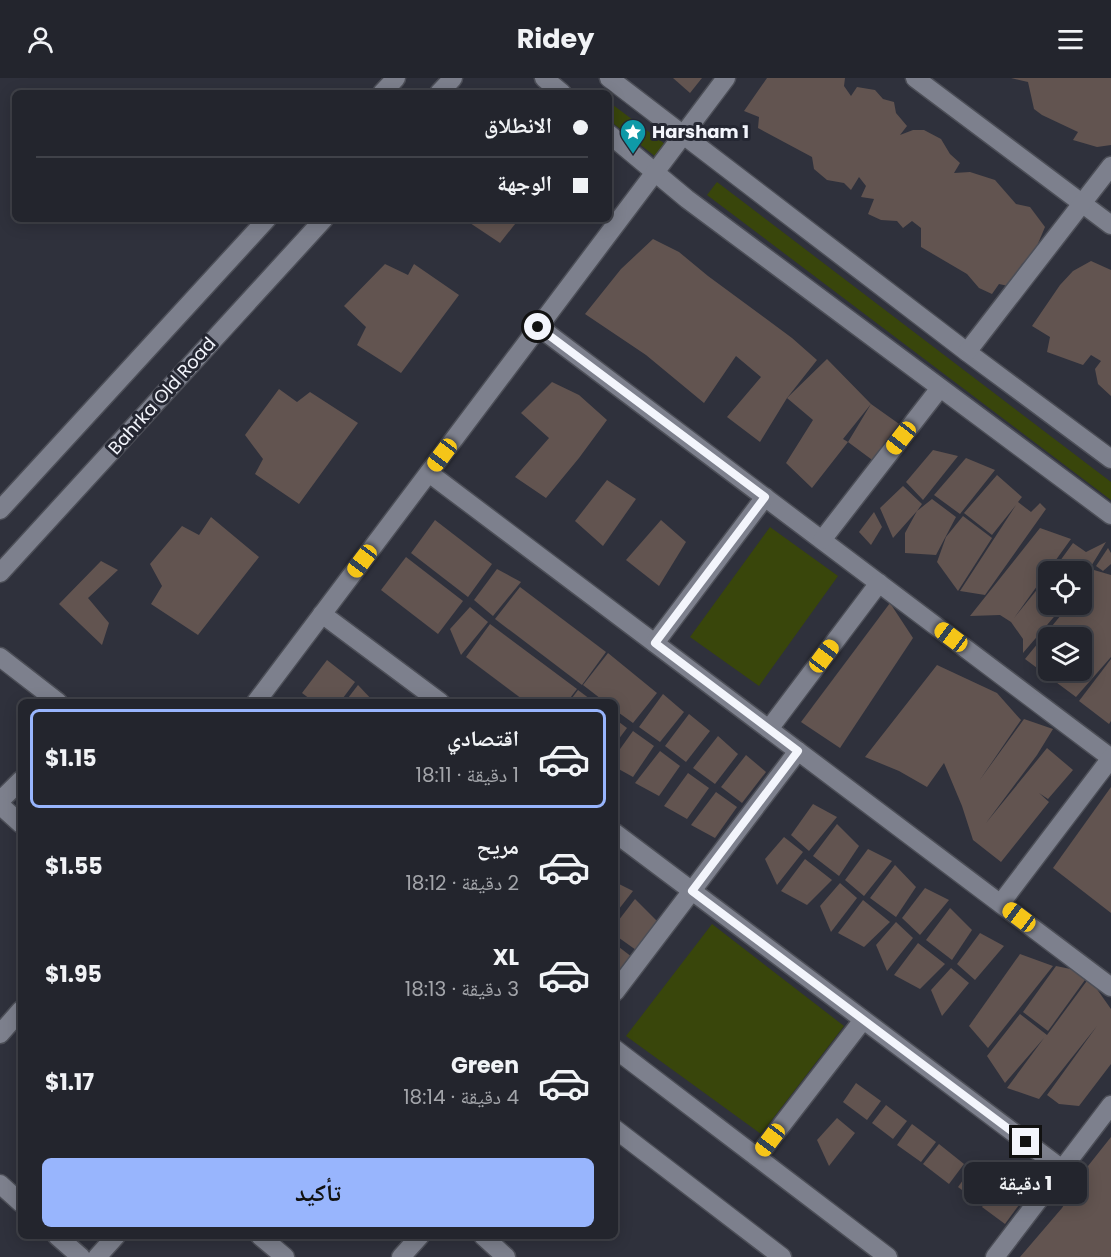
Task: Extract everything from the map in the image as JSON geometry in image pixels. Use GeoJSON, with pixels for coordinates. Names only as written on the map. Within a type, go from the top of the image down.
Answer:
{"type":"FeatureCollection","features":[{"type":"Feature","properties":{"kind":"street"},"geometry":{"type":"LineString","coordinates":[[385,90],[396,78]]}},
{"type":"Feature","properties":{"kind":"street"},"geometry":{"type":"LineString","coordinates":[[442,90],[453,78]]}},
{"type":"Feature","properties":{"kind":"street"},"geometry":{"type":"LineString","coordinates":[[544,78],[558,90]]}},
{"type":"Feature","properties":{"kind":"street"},"geometry":{"type":"LineString","coordinates":[[609,78],[967,352],[1111,459]]}},
{"type":"Feature","properties":{"kind":"street"},"geometry":{"type":"LineString","coordinates":[[258,699],[726,78]]}},
{"type":"Feature","properties":{"kind":"street"},"geometry":{"type":"LineString","coordinates":[[915,78],[1111,225]]}},
{"type":"Feature","properties":{"kind":"street"},"geometry":{"type":"LineString","coordinates":[[612,137],[654,173],[1111,515]]}},
{"type":"Feature","properties":{"kind":"street"},"geometry":{"type":"LineString","coordinates":[[967,352],[1111,166]]}},
{"type":"Feature","properties":{"kind":"street"},"geometry":{"type":"LineString","coordinates":[[0,510],[264,222]]}},
{"type":"Feature","properties":{"kind":"street","name":"Bahrka Old Road"},"geometry":{"type":"LineString","coordinates":[[0,573],[321,222]]}},
{"type":"Feature","properties":{"kind":"street"},"geometry":{"type":"LineString","coordinates":[[538,327],[1111,758],[1001,903]]}},
{"type":"Feature","properties":{"kind":"street"},"geometry":{"type":"LineString","coordinates":[[822,540],[940,387]]}},
{"type":"Feature","properties":{"kind":"street"},"geometry":{"type":"LineString","coordinates":[[429,473],[1111,987]]}},
{"type":"Feature","properties":{"kind":"street"},"geometry":{"type":"LineString","coordinates":[[655,643],[765,497]]}},
{"type":"Feature","properties":{"kind":"street"},"geometry":{"type":"LineString","coordinates":[[769,729],[879,583]]}},
{"type":"Feature","properties":{"kind":"street"},"geometry":{"type":"LineString","coordinates":[[322,614],[436,699]]}},
{"type":"Feature","properties":{"kind":"street"},"geometry":{"type":"LineString","coordinates":[[0,657],[54,699]]}},
{"type":"Feature","properties":{"kind":"street"},"geometry":{"type":"LineString","coordinates":[[618,988],[798,751]]}},
{"type":"Feature","properties":{"kind":"street"},"geometry":{"type":"LineString","coordinates":[[18,783],[0,803],[18,821]]}},
{"type":"Feature","properties":{"kind":"street"},"geometry":{"type":"LineString","coordinates":[[618,835],[1062,1169]]}},
{"type":"Feature","properties":{"kind":"street"},"geometry":{"type":"LineString","coordinates":[[0,1034],[14,1016]]}},
{"type":"Feature","properties":{"kind":"street"},"geometry":{"type":"LineString","coordinates":[[757,1157],[863,1020]]}},
{"type":"Feature","properties":{"kind":"street"},"geometry":{"type":"LineString","coordinates":[[618,1051],[888,1257]]}},
{"type":"Feature","properties":{"kind":"street"},"geometry":{"type":"LineString","coordinates":[[995,1257],[1111,1105]]}},
{"type":"Feature","properties":{"kind":"street"},"geometry":{"type":"LineString","coordinates":[[618,1131],[782,1257]]}},
{"type":"Feature","properties":{"kind":"street"},"geometry":{"type":"LineString","coordinates":[[0,1184],[18,1200]]}},
{"type":"Feature","properties":{"kind":"street"},"geometry":{"type":"LineString","coordinates":[[60,1239],[81,1257]]}},
{"type":"Feature","properties":{"kind":"street"},"geometry":{"type":"LineString","coordinates":[[97,1257],[113,1239]]}},
{"type":"Feature","properties":{"kind":"street"},"geometry":{"type":"LineString","coordinates":[[264,1239],[285,1257]]}},
{"type":"Feature","properties":{"kind":"street"},"geometry":{"type":"LineString","coordinates":[[401,1257],[417,1239]]}},
{"type":"Feature","properties":{"kind":"street"},"geometry":{"type":"LineString","coordinates":[[486,1239],[506,1257]]}},
{"type":"Feature","properties":{"kind":"green space"},"geometry":{"type":"Polygon","coordinates":[[[612,104],[669,147],[661,161],[612,122],[612,104]]]}},
{"type":"Feature","properties":{"kind":"green space"},"geometry":{"type":"Polygon","coordinates":[[[717,182],[1111,482],[1111,500],[707,195],[717,182]]]}},
{"type":"Feature","properties":{"kind":"green space"},"geometry":{"type":"Polygon","coordinates":[[[770,527],[838,576],[759,686],[690,637],[770,527]]]}},
{"type":"Feature","properties":{"kind":"green space"},"geometry":{"type":"Polygon","coordinates":[[[712,924],[844,1026],[761,1134],[626,1036],[712,924]]]}},
{"type":"Feature","properties":{"kind":"building"},"geometry":{"type":"Polygon","coordinates":[[[673,78],[702,78],[690,93],[673,78]]]}},
{"type":"Feature","properties":{"kind":"building"},"geometry":{"type":"Polygon","coordinates":[[[767,78],[845,78],[844,86],[851,96],[857,87],[875,90],[883,99],[894,102],[896,113],[907,126],[900,135],[913,130],[924,130],[941,139],[950,154],[960,163],[954,173],[970,172],[995,180],[1016,204],[1030,207],[1045,227],[1034,253],[1022,264],[1008,286],[999,284],[992,294],[979,288],[967,274],[921,247],[921,228],[912,221],[903,228],[897,221],[881,220],[868,214],[874,199],[861,197],[866,186],[859,177],[851,190],[844,183],[827,180],[814,169],[812,157],[758,128],[759,117],[744,111],[767,78]]]}},
{"type":"Feature","properties":{"kind":"building"},"geometry":{"type":"Polygon","coordinates":[[[1011,78],[1111,78],[1111,145],[1097,147],[1073,140],[1078,132],[1034,109],[1028,82],[1011,78]]]}},
{"type":"Feature","properties":{"kind":"building"},"geometry":{"type":"Polygon","coordinates":[[[468,222],[517,222],[500,243],[468,222]]]}},
{"type":"Feature","properties":{"kind":"building"},"geometry":{"type":"Polygon","coordinates":[[[653,239],[679,252],[792,338],[817,360],[787,398],[760,442],[727,417],[761,377],[736,356],[704,403],[646,355],[585,314],[621,269],[653,239]]]}},
{"type":"Feature","properties":{"kind":"building"},"geometry":{"type":"Polygon","coordinates":[[[1091,261],[1111,270],[1111,396],[1098,384],[1095,369],[1101,361],[1091,355],[1083,365],[1047,352],[1050,337],[1032,326],[1060,285],[1073,271],[1091,261]]]}},
{"type":"Feature","properties":{"kind":"building"},"geometry":{"type":"Polygon","coordinates":[[[385,264],[408,275],[414,264],[459,295],[401,373],[357,345],[366,327],[344,306],[385,264]]]}},
{"type":"Feature","properties":{"kind":"building"},"geometry":{"type":"Polygon","coordinates":[[[827,359],[871,404],[843,439],[848,442],[812,488],[786,463],[813,420],[787,398],[827,359]]]}},
{"type":"Feature","properties":{"kind":"building"},"geometry":{"type":"Polygon","coordinates":[[[552,382],[579,395],[607,420],[546,498],[515,477],[549,438],[521,413],[552,382]]]}},
{"type":"Feature","properties":{"kind":"building"},"geometry":{"type":"Polygon","coordinates":[[[279,389],[297,402],[310,392],[358,423],[299,504],[255,474],[263,459],[245,435],[279,389]]]}},
{"type":"Feature","properties":{"kind":"building"},"geometry":{"type":"Polygon","coordinates":[[[871,404],[902,426],[875,462],[848,442],[871,404]]]}},
{"type":"Feature","properties":{"kind":"building"},"geometry":{"type":"Polygon","coordinates":[[[933,450],[958,456],[923,500],[906,482],[933,450]]]}},
{"type":"Feature","properties":{"kind":"building"},"geometry":{"type":"Polygon","coordinates":[[[966,458],[995,470],[960,514],[934,495],[966,458]]]}},
{"type":"Feature","properties":{"kind":"building"},"geometry":{"type":"Polygon","coordinates":[[[997,475],[1022,497],[1018,502],[1031,512],[1040,503],[1046,509],[985,595],[960,591],[1016,505],[992,535],[964,513],[997,475]]]}},
{"type":"Feature","properties":{"kind":"building"},"geometry":{"type":"Polygon","coordinates":[[[607,480],[636,499],[603,546],[575,521],[607,480]]]}},
{"type":"Feature","properties":{"kind":"building"},"geometry":{"type":"Polygon","coordinates":[[[903,486],[922,504],[893,538],[880,508],[903,486]]]}},
{"type":"Feature","properties":{"kind":"building"},"geometry":{"type":"Polygon","coordinates":[[[932,499],[956,517],[936,555],[905,553],[905,533],[917,511],[932,499]]]}},
{"type":"Feature","properties":{"kind":"building"},"geometry":{"type":"Polygon","coordinates":[[[874,512],[882,527],[871,545],[859,532],[874,512]]]}},
{"type":"Feature","properties":{"kind":"building"},"geometry":{"type":"Polygon","coordinates":[[[963,516],[992,538],[958,591],[937,562],[946,537],[963,516]]]}},
{"type":"Feature","properties":{"kind":"building"},"geometry":{"type":"Polygon","coordinates":[[[211,517],[259,557],[198,635],[151,604],[162,586],[150,564],[182,526],[199,535],[211,517]]]}},
{"type":"Feature","properties":{"kind":"building"},"geometry":{"type":"Polygon","coordinates":[[[435,520],[492,564],[468,597],[411,553],[435,520]]]}},
{"type":"Feature","properties":{"kind":"building"},"geometry":{"type":"Polygon","coordinates":[[[661,520],[686,542],[659,586],[626,560],[661,520]]]}},
{"type":"Feature","properties":{"kind":"building"},"geometry":{"type":"Polygon","coordinates":[[[1040,528],[1071,539],[1055,561],[1038,561],[1038,585],[1014,618],[1038,588],[1038,615],[1056,615],[1045,627],[1038,627],[1038,636],[1023,653],[1023,639],[1011,622],[1000,615],[970,616],[1040,528]]]}},
{"type":"Feature","properties":{"kind":"building"},"geometry":{"type":"Polygon","coordinates":[[[1106,542],[1092,565],[1092,561],[1060,561],[1073,543],[1086,552],[1106,542]]]}},
{"type":"Feature","properties":{"kind":"building"},"geometry":{"type":"Polygon","coordinates":[[[1108,548],[1111,553],[1111,564],[1103,571],[1096,566],[1108,548]]]}},
{"type":"Feature","properties":{"kind":"building"},"geometry":{"type":"Polygon","coordinates":[[[406,557],[463,601],[438,634],[381,590],[406,557]]]}},
{"type":"Feature","properties":{"kind":"building"},"geometry":{"type":"Polygon","coordinates":[[[101,561],[118,570],[88,598],[109,623],[102,645],[59,604],[101,561]]]}},
{"type":"Feature","properties":{"kind":"building"},"geometry":{"type":"Polygon","coordinates":[[[497,569],[521,582],[493,616],[474,600],[497,569]]]}},
{"type":"Feature","properties":{"kind":"building"},"geometry":{"type":"Polygon","coordinates":[[[1094,570],[1111,575],[1111,657],[1092,679],[1092,627],[1051,627],[1061,615],[1092,615],[1092,573],[1094,570]]]}},
{"type":"Feature","properties":{"kind":"building"},"geometry":{"type":"Polygon","coordinates":[[[520,587],[606,652],[582,685],[495,619],[520,587]]]}},
{"type":"Feature","properties":{"kind":"building"},"geometry":{"type":"Polygon","coordinates":[[[890,603],[913,638],[840,748],[801,722],[890,603]]]}},
{"type":"Feature","properties":{"kind":"building"},"geometry":{"type":"Polygon","coordinates":[[[470,607],[488,622],[461,655],[450,629],[470,607]]]}},
{"type":"Feature","properties":{"kind":"building"},"geometry":{"type":"Polygon","coordinates":[[[490,624],[577,689],[569,699],[522,699],[466,657],[490,624]]]}},
{"type":"Feature","properties":{"kind":"building"},"geometry":{"type":"Polygon","coordinates":[[[1038,643],[1038,669],[1025,659],[1038,643]]]}},
{"type":"Feature","properties":{"kind":"building"},"geometry":{"type":"Polygon","coordinates":[[[608,653],[657,693],[633,723],[618,712],[618,699],[601,699],[583,685],[608,653]]]}},
{"type":"Feature","properties":{"kind":"building"},"geometry":{"type":"Polygon","coordinates":[[[1111,659],[1111,721],[1109,724],[1079,701],[1111,659]]]}},
{"type":"Feature","properties":{"kind":"building"},"geometry":{"type":"Polygon","coordinates":[[[327,660],[355,682],[342,699],[310,699],[302,693],[327,660]]]}},
{"type":"Feature","properties":{"kind":"building"},"geometry":{"type":"Polygon","coordinates":[[[937,665],[997,693],[1021,720],[979,781],[1024,719],[1053,729],[1037,755],[986,823],[1047,748],[1073,770],[1048,799],[1039,793],[1049,802],[1001,862],[973,840],[944,763],[927,787],[899,771],[865,757],[937,665]]]}},
{"type":"Feature","properties":{"kind":"building"},"geometry":{"type":"Polygon","coordinates":[[[1055,681],[1090,681],[1076,697],[1055,681]]]}},
{"type":"Feature","properties":{"kind":"building"},"geometry":{"type":"Polygon","coordinates":[[[358,685],[371,699],[347,699],[358,685]]]}},
{"type":"Feature","properties":{"kind":"building"},"geometry":{"type":"Polygon","coordinates":[[[578,690],[590,699],[571,699],[578,690]]]}},
{"type":"Feature","properties":{"kind":"building"},"geometry":{"type":"Polygon","coordinates":[[[663,694],[684,712],[660,742],[639,727],[663,694]]]}},
{"type":"Feature","properties":{"kind":"building"},"geometry":{"type":"Polygon","coordinates":[[[689,714],[710,731],[686,762],[665,746],[689,714]]]}},
{"type":"Feature","properties":{"kind":"building"},"geometry":{"type":"Polygon","coordinates":[[[618,721],[627,728],[618,740],[618,721]]]}},
{"type":"Feature","properties":{"kind":"building"},"geometry":{"type":"Polygon","coordinates":[[[633,731],[654,746],[633,777],[618,769],[618,752],[633,731]]]}},
{"type":"Feature","properties":{"kind":"building"},"geometry":{"type":"Polygon","coordinates":[[[718,736],[738,754],[715,784],[693,768],[718,736]]]}},
{"type":"Feature","properties":{"kind":"building"},"geometry":{"type":"Polygon","coordinates":[[[660,751],[680,766],[659,796],[635,783],[660,751]]]}},
{"type":"Feature","properties":{"kind":"building"},"geometry":{"type":"Polygon","coordinates":[[[746,755],[766,772],[742,803],[721,787],[746,755]]]}},
{"type":"Feature","properties":{"kind":"building"},"geometry":{"type":"Polygon","coordinates":[[[688,773],[709,788],[687,819],[664,806],[688,773]]]}},
{"type":"Feature","properties":{"kind":"building"},"geometry":{"type":"Polygon","coordinates":[[[1111,787],[1111,913],[1053,868],[1111,787]]]}},
{"type":"Feature","properties":{"kind":"building"},"geometry":{"type":"Polygon","coordinates":[[[716,792],[737,807],[715,838],[691,825],[716,792]]]}},
{"type":"Feature","properties":{"kind":"building"},"geometry":{"type":"Polygon","coordinates":[[[813,804],[837,817],[809,851],[791,835],[813,804]]]}},
{"type":"Feature","properties":{"kind":"building"},"geometry":{"type":"Polygon","coordinates":[[[837,824],[859,846],[839,876],[813,856],[837,824]]]}},
{"type":"Feature","properties":{"kind":"building"},"geometry":{"type":"Polygon","coordinates":[[[784,837],[803,852],[777,885],[765,859],[784,837]]]}},
{"type":"Feature","properties":{"kind":"building"},"geometry":{"type":"Polygon","coordinates":[[[868,849],[892,861],[864,896],[845,880],[868,849]]]}},
{"type":"Feature","properties":{"kind":"building"},"geometry":{"type":"Polygon","coordinates":[[[805,859],[832,880],[807,905],[781,891],[805,859]]]}},
{"type":"Feature","properties":{"kind":"building"},"geometry":{"type":"Polygon","coordinates":[[[895,865],[916,887],[896,917],[870,898],[895,865]]]}},
{"type":"Feature","properties":{"kind":"building"},"geometry":{"type":"Polygon","coordinates":[[[840,883],[857,898],[831,932],[820,906],[840,883]]]}},
{"type":"Feature","properties":{"kind":"building"},"geometry":{"type":"Polygon","coordinates":[[[618,884],[633,891],[618,910],[618,884]]]}},
{"type":"Feature","properties":{"kind":"building"},"geometry":{"type":"Polygon","coordinates":[[[925,888],[949,900],[920,935],[902,918],[925,888]]]}},
{"type":"Feature","properties":{"kind":"building"},"geometry":{"type":"Polygon","coordinates":[[[635,899],[657,921],[636,950],[618,937],[618,921],[635,899]]]}},
{"type":"Feature","properties":{"kind":"building"},"geometry":{"type":"Polygon","coordinates":[[[863,900],[890,922],[864,947],[838,933],[863,900]]]}},
{"type":"Feature","properties":{"kind":"building"},"geometry":{"type":"Polygon","coordinates":[[[950,908],[972,930],[952,960],[926,940],[950,908]]]}},
{"type":"Feature","properties":{"kind":"building"},"geometry":{"type":"Polygon","coordinates":[[[896,922],[913,938],[887,971],[876,945],[896,922]]]}},
{"type":"Feature","properties":{"kind":"building"},"geometry":{"type":"Polygon","coordinates":[[[980,933],[1004,946],[975,980],[957,964],[980,933]]]}},
{"type":"Feature","properties":{"kind":"building"},"geometry":{"type":"Polygon","coordinates":[[[918,943],[945,964],[920,989],[894,975],[918,943]]]}},
{"type":"Feature","properties":{"kind":"building"},"geometry":{"type":"Polygon","coordinates":[[[618,946],[632,957],[618,971],[618,946]]]}},
{"type":"Feature","properties":{"kind":"building"},"geometry":{"type":"Polygon","coordinates":[[[1020,954],[1053,966],[988,1048],[969,1026],[1020,954]]]}},
{"type":"Feature","properties":{"kind":"building"},"geometry":{"type":"Polygon","coordinates":[[[1056,966],[1090,973],[1048,1031],[1023,1012],[1056,966]]]}},
{"type":"Feature","properties":{"kind":"building"},"geometry":{"type":"Polygon","coordinates":[[[951,968],[969,983],[942,1016],[931,990],[951,968]]]}},
{"type":"Feature","properties":{"kind":"building"},"geometry":{"type":"Polygon","coordinates":[[[1089,978],[1111,1009],[1111,1064],[1079,1106],[1059,1104],[1047,1095],[1097,1026],[1039,1099],[1007,1088],[1044,1038],[1005,1083],[987,1056],[1020,1014],[1047,1035],[1089,978]]]}},
{"type":"Feature","properties":{"kind":"building"},"geometry":{"type":"Polygon","coordinates":[[[856,1083],[881,1101],[867,1120],[843,1102],[856,1083]]]}},
{"type":"Feature","properties":{"kind":"building"},"geometry":{"type":"Polygon","coordinates":[[[886,1105],[907,1121],[893,1139],[872,1123],[886,1105]]]}},
{"type":"Feature","properties":{"kind":"building"},"geometry":{"type":"Polygon","coordinates":[[[837,1118],[855,1133],[829,1166],[817,1140],[837,1118]]]}},
{"type":"Feature","properties":{"kind":"building"},"geometry":{"type":"Polygon","coordinates":[[[912,1124],[936,1142],[921,1162],[897,1145],[912,1124]]]}},
{"type":"Feature","properties":{"kind":"building"},"geometry":{"type":"Polygon","coordinates":[[[1111,1137],[1111,1257],[1020,1257],[1062,1208],[1088,1166],[1111,1137]]]}},
{"type":"Feature","properties":{"kind":"building"},"geometry":{"type":"Polygon","coordinates":[[[939,1144],[964,1164],[949,1184],[923,1164],[939,1144]]]}},
{"type":"Feature","properties":{"kind":"building"},"geometry":{"type":"Polygon","coordinates":[[[971,1169],[991,1185],[978,1202],[958,1187],[971,1169]]]}},
{"type":"Feature","properties":{"kind":"building"},"geometry":{"type":"Polygon","coordinates":[[[996,1188],[1019,1205],[1005,1224],[982,1207],[996,1188]]]}},
{"type":"Feature","properties":{"kind":"place","name":"Harsham 1"},"geometry":{"type":"Point","coordinates":[633,155]}},
{"type":"Feature","properties":{"kind":"route"},"geometry":{"type":"LineString","coordinates":[[538,327],[765,497],[655,643],[798,751],[692,891],[1026,1142]]}}]}
